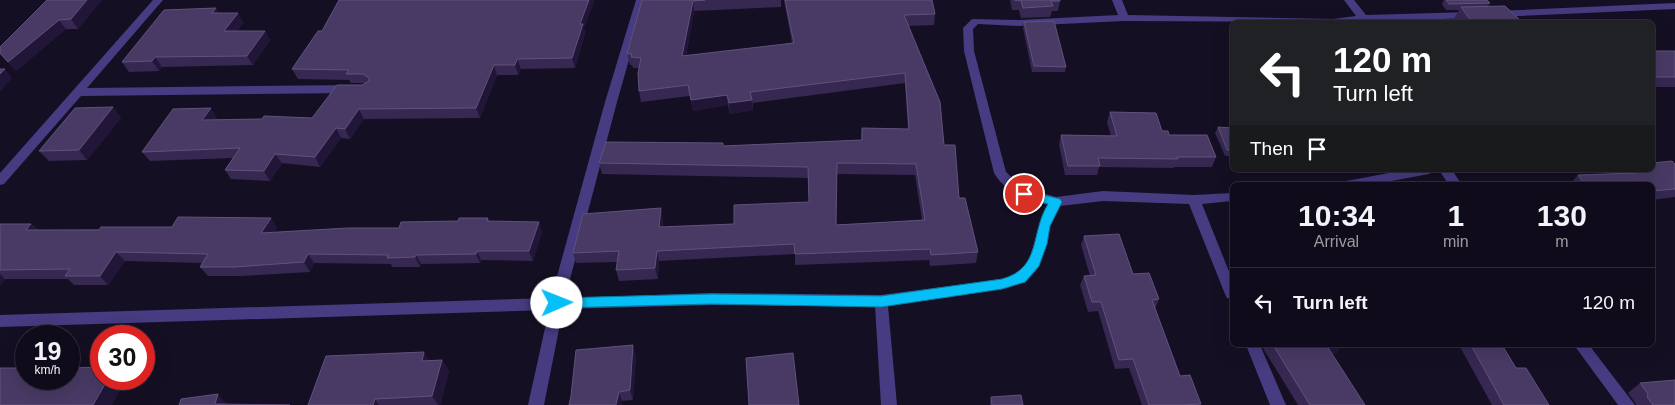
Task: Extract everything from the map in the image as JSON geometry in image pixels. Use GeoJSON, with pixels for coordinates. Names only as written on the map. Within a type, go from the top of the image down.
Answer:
{"type":"FeatureCollection","features":[{"type":"Feature","properties":{"kind":"street"},"geometry":{"type":"LineString","coordinates":[[0,181],[158,0]]}},
{"type":"Feature","properties":{"kind":"street"},"geometry":{"type":"LineString","coordinates":[[536,405],[557,303],[611,102],[641,0]]}},
{"type":"Feature","properties":{"kind":"street"},"geometry":{"type":"LineString","coordinates":[[1117,0],[1124,18]]}},
{"type":"Feature","properties":{"kind":"street"},"geometry":{"type":"LineString","coordinates":[[1349,0],[1363,18]]}},
{"type":"Feature","properties":{"kind":"street"},"geometry":{"type":"LineString","coordinates":[[1348,20],[1675,6]]}},
{"type":"Feature","properties":{"kind":"street"},"geometry":{"type":"LineString","coordinates":[[1230,20],[1124,18],[1019,24],[976,21],[970,24],[968,28],[969,50],[1000,173],[1008,185],[1024,194],[1056,202],[1103,196],[1194,200],[1230,197]]}},
{"type":"Feature","properties":{"kind":"street"},"geometry":{"type":"LineString","coordinates":[[78,92],[367,89]]}},
{"type":"Feature","properties":{"kind":"street"},"geometry":{"type":"LineString","coordinates":[[1363,182],[1418,172]]}},
{"type":"Feature","properties":{"kind":"street"},"geometry":{"type":"LineString","coordinates":[[1194,200],[1230,289]]}},
{"type":"Feature","properties":{"kind":"street"},"geometry":{"type":"LineString","coordinates":[[0,321],[711,299],[881,302],[1002,284],[1020,279],[1034,263],[1049,212],[1056,202]]}},
{"type":"Feature","properties":{"kind":"street"},"geometry":{"type":"LineString","coordinates":[[881,302],[889,405]]}},
{"type":"Feature","properties":{"kind":"street"},"geometry":{"type":"LineString","coordinates":[[1254,347],[1278,405]]}},
{"type":"Feature","properties":{"kind":"street"},"geometry":{"type":"LineString","coordinates":[[1583,347],[1627,405]]}},
{"type":"Feature","properties":{"kind":"building"},"geometry":{"type":"Polygon","coordinates":[[[47,0],[87,0],[71,19],[59,20],[8,62],[0,53],[0,47],[47,0]]]}},
{"type":"Feature","properties":{"kind":"building"},"geometry":{"type":"Polygon","coordinates":[[[339,0],[589,0],[580,24],[583,24],[572,58],[517,59],[515,65],[494,65],[476,108],[359,109],[345,129],[336,128],[315,157],[275,154],[264,171],[225,170],[240,148],[142,152],[173,109],[211,108],[202,120],[262,119],[264,116],[312,118],[337,85],[362,85],[369,81],[369,78],[363,74],[346,74],[349,70],[292,69],[318,31],[322,31],[339,0]]]}},
{"type":"Feature","properties":{"kind":"building"},"geometry":{"type":"Polygon","coordinates":[[[642,0],[705,0],[693,1],[682,56],[794,43],[785,0],[932,0],[935,14],[904,15],[940,102],[944,145],[955,145],[959,198],[965,198],[978,252],[931,255],[930,249],[795,254],[794,244],[657,251],[655,268],[616,270],[619,251],[573,253],[583,214],[661,208],[659,227],[734,224],[734,205],[809,202],[808,167],[599,163],[606,142],[723,143],[723,146],[862,140],[862,128],[909,129],[905,73],[750,92],[752,100],[729,103],[727,95],[691,100],[688,85],[639,91],[638,73],[641,58],[631,57],[632,54],[627,54],[642,0]],[[837,163],[836,225],[925,220],[916,164],[837,163]]]}},
{"type":"Feature","properties":{"kind":"building"},"geometry":{"type":"Polygon","coordinates":[[[1021,0],[1060,1],[1051,1],[1053,6],[1023,8],[1021,0]]]}},
{"type":"Feature","properties":{"kind":"building"},"geometry":{"type":"Polygon","coordinates":[[[1446,0],[1487,0],[1490,3],[1449,4],[1446,0]]]}},
{"type":"Feature","properties":{"kind":"building"},"geometry":{"type":"Polygon","coordinates":[[[1505,6],[1520,20],[1471,20],[1461,7],[1505,6]]]}},
{"type":"Feature","properties":{"kind":"building"},"geometry":{"type":"Polygon","coordinates":[[[216,8],[212,13],[238,13],[224,31],[265,31],[247,56],[155,57],[152,61],[122,62],[164,10],[216,8]]]}},
{"type":"Feature","properties":{"kind":"building"},"geometry":{"type":"Polygon","coordinates":[[[1054,21],[1066,67],[1034,66],[1024,22],[1054,21]]]}},
{"type":"Feature","properties":{"kind":"building"},"geometry":{"type":"Polygon","coordinates":[[[1655,51],[1675,51],[1675,77],[1655,77],[1655,51]]]}},
{"type":"Feature","properties":{"kind":"building"},"geometry":{"type":"Polygon","coordinates":[[[113,107],[79,150],[39,151],[75,108],[113,107]]]}},
{"type":"Feature","properties":{"kind":"building"},"geometry":{"type":"Polygon","coordinates":[[[1110,112],[1156,113],[1162,131],[1168,131],[1169,135],[1207,135],[1216,157],[1177,157],[1178,159],[1098,158],[1100,166],[1068,166],[1061,135],[1117,136],[1110,112]]]}},
{"type":"Feature","properties":{"kind":"building"},"geometry":{"type":"Polygon","coordinates":[[[1218,127],[1230,128],[1230,150],[1227,150],[1218,127]]]}},
{"type":"Feature","properties":{"kind":"building"},"geometry":{"type":"Polygon","coordinates":[[[1672,161],[1675,164],[1675,189],[1655,191],[1655,182],[1583,182],[1578,175],[1655,172],[1655,163],[1672,161]]]}},
{"type":"Feature","properties":{"kind":"building"},"geometry":{"type":"Polygon","coordinates":[[[178,217],[271,218],[261,233],[348,228],[399,228],[401,222],[458,221],[459,218],[488,218],[487,221],[539,222],[529,251],[477,251],[476,254],[416,255],[415,257],[387,258],[388,255],[308,254],[304,262],[235,267],[200,267],[208,254],[116,252],[100,276],[65,276],[70,269],[0,270],[0,224],[31,224],[26,230],[99,230],[101,227],[172,227],[178,217]]]}},
{"type":"Feature","properties":{"kind":"building"},"geometry":{"type":"Polygon","coordinates":[[[1119,234],[1133,274],[1149,273],[1159,299],[1152,300],[1180,376],[1190,375],[1201,404],[1149,405],[1133,359],[1119,360],[1101,302],[1092,302],[1084,276],[1096,275],[1084,236],[1119,234]]]}},
{"type":"Feature","properties":{"kind":"building"},"geometry":{"type":"Polygon","coordinates":[[[633,345],[630,390],[619,392],[616,405],[569,405],[576,350],[633,345]]]}},
{"type":"Feature","properties":{"kind":"building"},"geometry":{"type":"Polygon","coordinates":[[[1274,347],[1328,347],[1365,405],[1310,405],[1274,347]]]}},
{"type":"Feature","properties":{"kind":"building"},"geometry":{"type":"Polygon","coordinates":[[[1472,347],[1503,347],[1516,368],[1526,368],[1549,405],[1504,405],[1472,347]]]}},
{"type":"Feature","properties":{"kind":"building"},"geometry":{"type":"Polygon","coordinates":[[[424,352],[422,361],[442,360],[432,396],[375,399],[373,405],[308,405],[326,356],[424,352]]]}},
{"type":"Feature","properties":{"kind":"building"},"geometry":{"type":"Polygon","coordinates":[[[793,353],[799,405],[749,405],[746,358],[793,353]]]}},
{"type":"Feature","properties":{"kind":"building"},"geometry":{"type":"Polygon","coordinates":[[[90,367],[90,390],[102,390],[93,405],[0,405],[0,368],[15,368],[15,390],[80,390],[80,368],[90,367]]]}},
{"type":"Feature","properties":{"kind":"building"},"geometry":{"type":"Polygon","coordinates":[[[1675,380],[1675,405],[1653,405],[1640,383],[1675,380]]]}},
{"type":"Feature","properties":{"kind":"building"},"geometry":{"type":"Polygon","coordinates":[[[218,394],[215,404],[290,405],[179,405],[181,399],[218,394]]]}},
{"type":"Feature","properties":{"kind":"building"},"geometry":{"type":"Polygon","coordinates":[[[1021,395],[1023,405],[992,405],[991,397],[1021,395]]]}},
{"type":"Feature","properties":{"kind":"route"},"geometry":{"type":"LineString","coordinates":[[557,303],[711,299],[881,302],[1002,284],[1020,279],[1034,263],[1049,212],[1056,202],[1024,194]]}}]}
